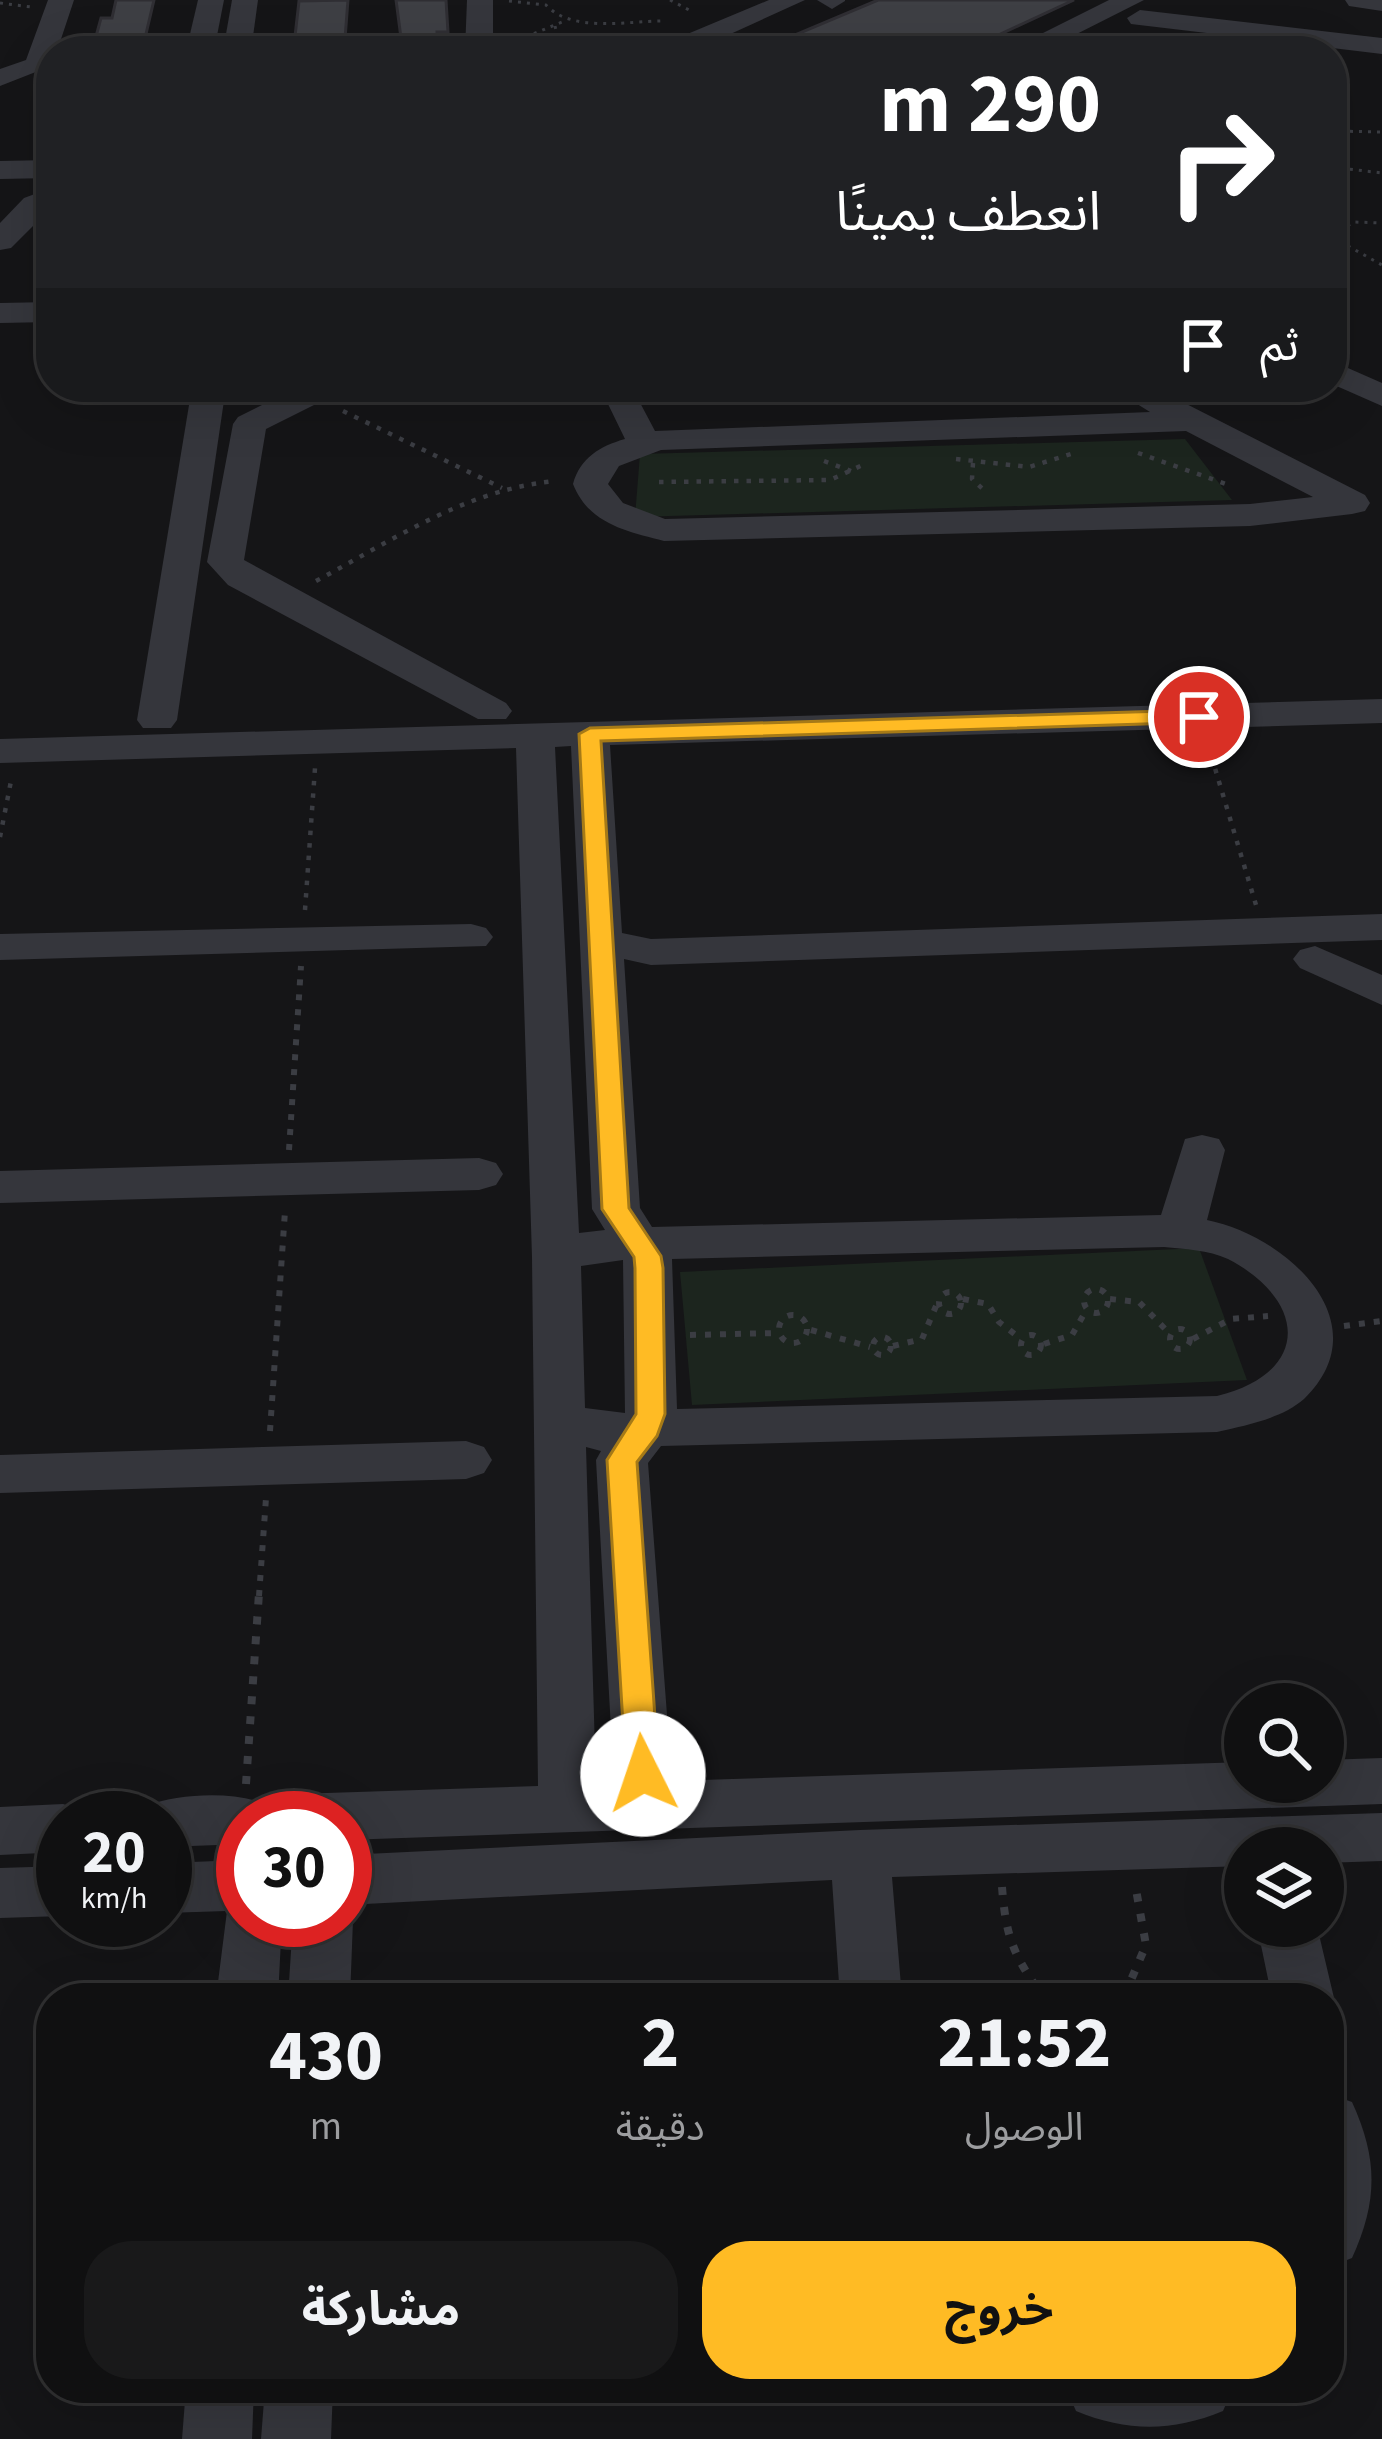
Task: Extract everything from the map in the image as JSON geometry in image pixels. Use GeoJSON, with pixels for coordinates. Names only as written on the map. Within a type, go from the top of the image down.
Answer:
{"type":"FeatureCollection","features":[{"type":"Feature","properties":{"kind":"street"},"geometry":{"type":"LineString","coordinates":[[48,36],[61,0]]}},
{"type":"Feature","properties":{"kind":"street"},"geometry":{"type":"LineString","coordinates":[[203,36],[211,0]]}},
{"type":"Feature","properties":{"kind":"street"},"geometry":{"type":"LineString","coordinates":[[239,36],[245,0]]}},
{"type":"Feature","properties":{"kind":"street"},"geometry":{"type":"LineString","coordinates":[[479,36],[480,0]]}},
{"type":"Feature","properties":{"kind":"street"},"geometry":{"type":"LineString","coordinates":[[703,31],[742,0]]}},
{"type":"Feature","properties":{"kind":"street"},"geometry":{"type":"LineString","coordinates":[[703,31],[792,0]]}},
{"type":"Feature","properties":{"kind":"street"},"geometry":{"type":"LineString","coordinates":[[703,31],[832,0]]}},
{"type":"Feature","properties":{"kind":"street"},"geometry":{"type":"LineString","coordinates":[[1063,36],[1136,9],[1180,0]]}},
{"type":"Feature","properties":{"kind":"street"},"geometry":{"type":"LineString","coordinates":[[1358,0],[1382,3]]}},
{"type":"Feature","properties":{"kind":"street"},"geometry":{"type":"LineString","coordinates":[[1118,36],[1136,9]]}},
{"type":"Feature","properties":{"kind":"street"},"geometry":{"type":"LineString","coordinates":[[1136,9],[1316,36]]}},
{"type":"Feature","properties":{"kind":"street"},"geometry":{"type":"LineString","coordinates":[[1347,41],[1382,46]]}},
{"type":"Feature","properties":{"kind":"street"},"geometry":{"type":"LineString","coordinates":[[0,78],[36,66]]}},
{"type":"Feature","properties":{"kind":"street"},"geometry":{"type":"LineString","coordinates":[[1,178],[36,172]]}},
{"type":"Feature","properties":{"kind":"street"},"geometry":{"type":"LineString","coordinates":[[1,178],[36,191]]}},
{"type":"Feature","properties":{"kind":"street"},"geometry":{"type":"LineString","coordinates":[[0,241],[36,205]]}},
{"type":"Feature","properties":{"kind":"street"},"geometry":{"type":"LineString","coordinates":[[0,313],[36,312]]}},
{"type":"Feature","properties":{"kind":"street"},"geometry":{"type":"LineString","coordinates":[[1347,378],[1382,396]]}},
{"type":"Feature","properties":{"kind":"street"},"geometry":{"type":"LineString","coordinates":[[157,720],[206,402]]}},
{"type":"Feature","properties":{"kind":"street"},"geometry":{"type":"LineString","coordinates":[[296,402],[248,428],[224,553],[230,570],[491,711]]}},
{"type":"Feature","properties":{"kind":"street"},"geometry":{"type":"LineString","coordinates":[[1153,402],[1372,504]]}},
{"type":"Feature","properties":{"kind":"street"},"geometry":{"type":"LineString","coordinates":[[1197,402],[1372,504]]}},
{"type":"Feature","properties":{"kind":"street"},"geometry":{"type":"LineString","coordinates":[[625,404],[644,443]]}},
{"type":"Feature","properties":{"kind":"street"},"geometry":{"type":"LineString","coordinates":[[1186,421],[644,443],[613,454],[593,471],[589,484],[592,497],[607,512],[664,530],[1250,515],[1372,504]]}},
{"type":"Feature","properties":{"kind":"street"},"geometry":{"type":"LineString","coordinates":[[6,742],[317,742],[491,711],[1382,687]]}},
{"type":"Feature","properties":{"kind":"street"},"geometry":{"type":"LineString","coordinates":[[6,742],[157,720],[418,726],[535,736],[1382,711]]}},
{"type":"Feature","properties":{"kind":"street"},"geometry":{"type":"LineString","coordinates":[[590,734],[616,1209],[642,1246],[649,1268],[647,1428],[622,1460],[645,1807]]}},
{"type":"Feature","properties":{"kind":"street"},"geometry":{"type":"LineString","coordinates":[[535,736],[556,1257],[568,1810]]}},
{"type":"Feature","properties":{"kind":"street"},"geometry":{"type":"LineString","coordinates":[[599,941],[651,952],[1382,927]]}},
{"type":"Feature","properties":{"kind":"street"},"geometry":{"type":"LineString","coordinates":[[0,947],[471,937]]}},
{"type":"Feature","properties":{"kind":"street"},"geometry":{"type":"LineString","coordinates":[[602,998],[653,982],[1382,958]]}},
{"type":"Feature","properties":{"kind":"street"},"geometry":{"type":"LineString","coordinates":[[1315,959],[1382,992]]}},
{"type":"Feature","properties":{"kind":"street"},"geometry":{"type":"LineString","coordinates":[[1180,1233],[1202,1150]]}},
{"type":"Feature","properties":{"kind":"street"},"geometry":{"type":"LineString","coordinates":[[0,1187],[479,1174]]}},
{"type":"Feature","properties":{"kind":"street"},"geometry":{"type":"LineString","coordinates":[[556,1257],[598,1245],[1180,1233],[1242,1247],[1273,1264],[1296,1286],[1314,1327],[1310,1358],[1291,1384],[1258,1404],[1217,1414],[600,1433],[559,1417]]}},
{"type":"Feature","properties":{"kind":"street"},"geometry":{"type":"LineString","coordinates":[[0,1474],[466,1460]]}},
{"type":"Feature","properties":{"kind":"street"},"geometry":{"type":"LineString","coordinates":[[372,1811],[568,1810],[1382,1781]]}},
{"type":"Feature","properties":{"kind":"street"},"geometry":{"type":"LineString","coordinates":[[0,1831],[36,1829]]}},
{"type":"Feature","properties":{"kind":"street"},"geometry":{"type":"LineString","coordinates":[[1344,1839],[1382,1837]]}},
{"type":"Feature","properties":{"kind":"street"},"geometry":{"type":"LineString","coordinates":[[372,1879],[860,1854],[1224,1844]]}},
{"type":"Feature","properties":{"kind":"street"},"geometry":{"type":"LineString","coordinates":[[860,1854],[870,1983]]}},
{"type":"Feature","properties":{"kind":"street"},"geometry":{"type":"LineString","coordinates":[[0,1893],[36,1892]]}},
{"type":"Feature","properties":{"kind":"street"},"geometry":{"type":"LineString","coordinates":[[248,1983],[250,1947]]}},
{"type":"Feature","properties":{"kind":"street"},"geometry":{"type":"LineString","coordinates":[[320,1983],[322,1947]]}},
{"type":"Feature","properties":{"kind":"street"},"geometry":{"type":"LineString","coordinates":[[1292,1947],[1300,1983]]}},
{"type":"Feature","properties":{"kind":"street"},"geometry":{"type":"LineString","coordinates":[[217,2439],[219,2403]]}},
{"type":"Feature","properties":{"kind":"street"},"geometry":{"type":"LineString","coordinates":[[296,2439],[297,2403]]}},
{"type":"Feature","properties":{"kind":"path"},"geometry":{"type":"LineString","coordinates":[[480,0],[536,2],[566,21]]}},
{"type":"Feature","properties":{"kind":"path"},"geometry":{"type":"LineString","coordinates":[[670,0],[703,31]]}},
{"type":"Feature","properties":{"kind":"path"},"geometry":{"type":"LineString","coordinates":[[524,36],[566,21],[703,31]]}},
{"type":"Feature","properties":{"kind":"path"},"geometry":{"type":"LineString","coordinates":[[557,23],[553,33],[558,36]]}},
{"type":"Feature","properties":{"kind":"path"},"geometry":{"type":"LineString","coordinates":[[1347,131],[1382,132]]}},
{"type":"Feature","properties":{"kind":"path"},"geometry":{"type":"LineString","coordinates":[[1347,168],[1382,172]]}},
{"type":"Feature","properties":{"kind":"path"},"geometry":{"type":"LineString","coordinates":[[1347,227],[1382,223]]}},
{"type":"Feature","properties":{"kind":"path"},"geometry":{"type":"LineString","coordinates":[[1347,245],[1382,265]]}},
{"type":"Feature","properties":{"kind":"path"},"geometry":{"type":"LineString","coordinates":[[337,402],[502,488]]}},
{"type":"Feature","properties":{"kind":"path"},"geometry":{"type":"LineString","coordinates":[[1122,450],[1229,484]]}},
{"type":"Feature","properties":{"kind":"path"},"geometry":{"type":"LineString","coordinates":[[938,455],[1006,470],[1036,468],[1073,454]]}},
{"type":"Feature","properties":{"kind":"path"},"geometry":{"type":"LineString","coordinates":[[659,482],[830,481],[882,457]]}},
{"type":"Feature","properties":{"kind":"path"},"geometry":{"type":"LineString","coordinates":[[281,598],[502,488],[544,481],[589,484]]}},
{"type":"Feature","properties":{"kind":"path"},"geometry":{"type":"LineString","coordinates":[[1199,717],[1264,931]]}},
{"type":"Feature","properties":{"kind":"path"},"geometry":{"type":"LineString","coordinates":[[0,837],[6,742]]}},
{"type":"Feature","properties":{"kind":"path"},"geometry":{"type":"LineString","coordinates":[[261,1791],[268,1466],[317,742]]}},
{"type":"Feature","properties":{"kind":"path"},"geometry":{"type":"LineString","coordinates":[[1110,1299],[1107,1310],[1088,1309],[1081,1303],[1090,1292],[1110,1299],[1135,1298],[1147,1304],[1170,1334]]}},
{"type":"Feature","properties":{"kind":"path"},"geometry":{"type":"LineString","coordinates":[[809,1330],[883,1354],[893,1346],[922,1339],[936,1299],[944,1294],[988,1304],[1021,1340],[1021,1350],[1036,1353],[1044,1344],[1072,1336],[1088,1309]]}},
{"type":"Feature","properties":{"kind":"path"},"geometry":{"type":"LineString","coordinates":[[936,1306],[955,1312],[963,1307],[963,1299]]}},
{"type":"Feature","properties":{"kind":"path"},"geometry":{"type":"LineString","coordinates":[[1170,1334],[1168,1342],[1175,1347],[1191,1345],[1193,1339],[1231,1319],[1311,1312]]}},
{"type":"Feature","properties":{"kind":"path"},"geometry":{"type":"LineString","coordinates":[[777,1333],[777,1324],[785,1319],[806,1322],[809,1330]]}},
{"type":"Feature","properties":{"kind":"path"},"geometry":{"type":"LineString","coordinates":[[650,1336],[777,1333],[795,1341],[809,1330]]}},
{"type":"Feature","properties":{"kind":"path"},"geometry":{"type":"LineString","coordinates":[[1170,1334],[1180,1330],[1193,1339]]}},
{"type":"Feature","properties":{"kind":"path"},"geometry":{"type":"LineString","coordinates":[[1021,1340],[1034,1336],[1044,1344]]}},
{"type":"Feature","properties":{"kind":"path"},"geometry":{"type":"LineString","coordinates":[[1127,1845],[1146,1946],[1131,1983]]}},
{"type":"Feature","properties":{"kind":"path"},"geometry":{"type":"LineString","coordinates":[[999,1849],[1006,1935],[1033,1983]]}},
{"type":"Feature","properties":{"kind":"shaded area"},"geometry":{"type":"Polygon","coordinates":[[[1185,439],[1232,500],[635,517],[640,454],[1185,439]]]}},
{"type":"Feature","properties":{"kind":"shaded area"},"geometry":{"type":"Polygon","coordinates":[[[1199,1248],[1247,1380],[692,1405],[680,1272],[1199,1248]]]}},
{"type":"Feature","properties":{"kind":"building"},"geometry":{"type":"Polygon","coordinates":[[[116,0],[154,0],[146,36],[96,36],[101,18],[112,18],[116,0]]]}},
{"type":"Feature","properties":{"kind":"building"},"geometry":{"type":"Polygon","coordinates":[[[348,0],[345,36],[295,36],[299,1],[348,0]]]}},
{"type":"Feature","properties":{"kind":"building"},"geometry":{"type":"Polygon","coordinates":[[[396,0],[446,0],[448,32],[401,36],[396,0]]]}},
{"type":"Feature","properties":{"kind":"building"},"geometry":{"type":"Polygon","coordinates":[[[878,0],[1074,0],[996,36],[793,36],[878,0]]]}},
{"type":"Feature","properties":{"kind":"route"},"geometry":{"type":"LineString","coordinates":[[643,1774],[622,1460],[647,1428],[651,1414],[649,1268],[642,1246],[616,1209],[590,734],[1199,717]]}}]}
